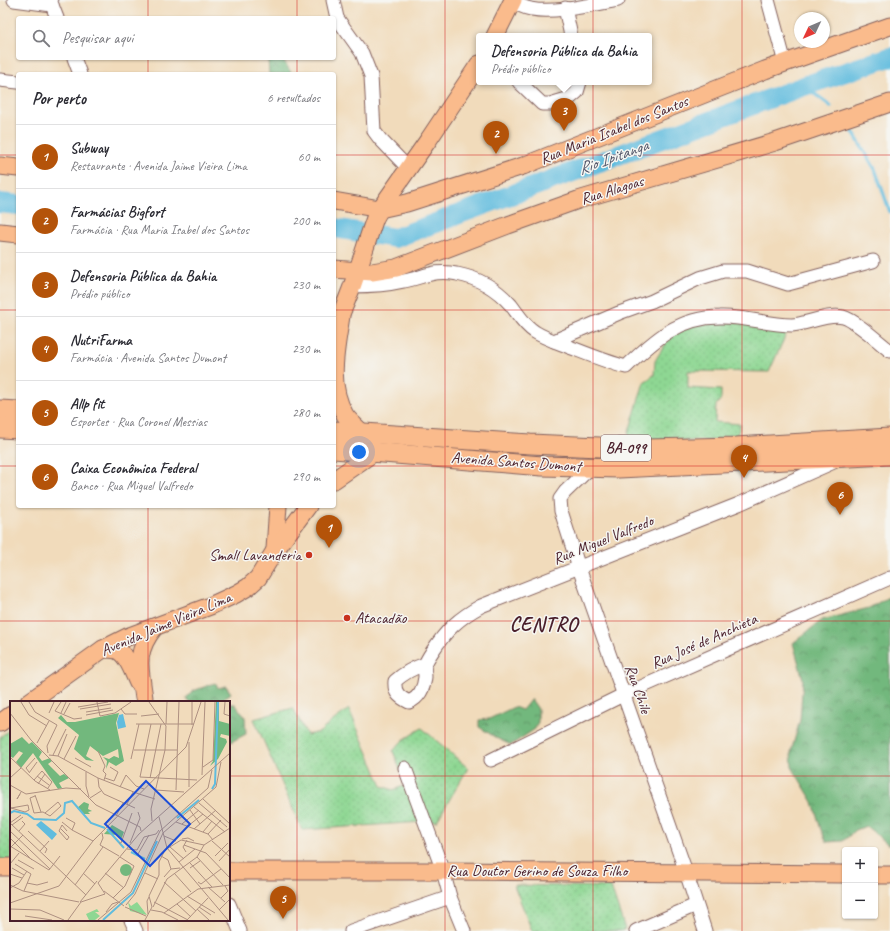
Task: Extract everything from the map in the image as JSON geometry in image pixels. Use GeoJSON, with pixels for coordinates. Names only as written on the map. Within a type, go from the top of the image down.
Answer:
{"type":"FeatureCollection","features":[{"type":"Feature","properties":{"kind":"highway"},"geometry":{"type":"LineString","coordinates":[[0,410],[16,411]]}},
{"type":"Feature","properties":{"kind":"highway"},"geometry":{"type":"LineString","coordinates":[[0,428],[16,429]]}},
{"type":"Feature","properties":{"kind":"highway","name":"Avenida Santos Dumont"},"geometry":{"type":"LineString","coordinates":[[336,431],[530,444],[647,449],[736,447],[890,438]]}},
{"type":"Feature","properties":{"kind":"highway","name":"Avenida Santos Dumont"},"geometry":{"type":"LineString","coordinates":[[336,449],[376,451],[542,466],[619,468],[890,455]]}},
{"type":"Feature","properties":{"kind":"main road"},"geometry":{"type":"LineString","coordinates":[[496,33],[513,0]]}},
{"type":"Feature","properties":{"kind":"main road","name":"Rua Maria Isabel dos Santos"},"geometry":{"type":"LineString","coordinates":[[336,202],[377,214],[523,166],[785,63],[890,26]]}},
{"type":"Feature","properties":{"kind":"main road"},"geometry":{"type":"LineString","coordinates":[[336,343],[338,321],[377,214],[476,68]]}},
{"type":"Feature","properties":{"kind":"main road","name":"Rua Alagoas"},"geometry":{"type":"LineString","coordinates":[[336,269],[372,272],[396,268],[578,200],[775,142],[890,103]]}},
{"type":"Feature","properties":{"kind":"main road"},"geometry":{"type":"LineString","coordinates":[[0,166],[16,168]]}},
{"type":"Feature","properties":{"kind":"main road"},"geometry":{"type":"LineString","coordinates":[[0,232],[16,234]]}},
{"type":"Feature","properties":{"kind":"main road"},"geometry":{"type":"LineString","coordinates":[[336,391],[340,411],[362,433]]}},
{"type":"Feature","properties":{"kind":"main road"},"geometry":{"type":"LineString","coordinates":[[336,479],[376,451]]}},
{"type":"Feature","properties":{"kind":"main road","name":"Avenida Jaime Vieira Lima"},"geometry":{"type":"LineString","coordinates":[[274,552],[278,508]]}},
{"type":"Feature","properties":{"kind":"main road","name":"Avenida Jaime Vieira Lima"},"geometry":{"type":"LineString","coordinates":[[30,701],[103,649],[127,637],[210,606],[248,587],[258,578],[274,552],[307,508]]}},
{"type":"Feature","properties":{"kind":"main road"},"geometry":{"type":"LineString","coordinates":[[145,700],[140,664],[141,649],[146,638],[154,628]]}},
{"type":"Feature","properties":{"kind":"main road"},"geometry":{"type":"LineString","coordinates":[[103,649],[116,650],[126,659],[145,700]]}},
{"type":"Feature","properties":{"kind":"main road"},"geometry":{"type":"LineString","coordinates":[[0,723],[10,716]]}},
{"type":"Feature","properties":{"kind":"main road","name":"Rua Doutor Gerino de Souza Filho"},"geometry":{"type":"LineString","coordinates":[[230,871],[686,872],[842,874]]}},
{"type":"Feature","properties":{"kind":"main road"},"geometry":{"type":"LineString","coordinates":[[878,874],[890,875]]}},
{"type":"Feature","properties":{"kind":"street"},"geometry":{"type":"LineString","coordinates":[[14,0],[51,2],[56,16]]}},
{"type":"Feature","properties":{"kind":"street"},"geometry":{"type":"LineString","coordinates":[[333,0],[337,18],[362,53],[371,76],[374,131],[408,168]]}},
{"type":"Feature","properties":{"kind":"street"},"geometry":{"type":"LineString","coordinates":[[513,0],[521,6],[530,9],[550,10],[618,0]]}},
{"type":"Feature","properties":{"kind":"street"},"geometry":{"type":"LineString","coordinates":[[768,0],[785,63]]}},
{"type":"Feature","properties":{"kind":"street"},"geometry":{"type":"LineString","coordinates":[[565,8],[570,33]]}},
{"type":"Feature","properties":{"kind":"street"},"geometry":{"type":"LineString","coordinates":[[75,60],[79,72]]}},
{"type":"Feature","properties":{"kind":"street"},"geometry":{"type":"LineString","coordinates":[[0,80],[16,82]]}},
{"type":"Feature","properties":{"kind":"street"},"geometry":{"type":"LineString","coordinates":[[522,85],[542,104],[550,104],[570,98],[577,92],[579,85]]}},
{"type":"Feature","properties":{"kind":"street"},"geometry":{"type":"LineString","coordinates":[[554,341],[619,313],[652,301],[700,278],[723,271],[748,271],[788,284],[873,261]]}},
{"type":"Feature","properties":{"kind":"street"},"geometry":{"type":"LineString","coordinates":[[357,271],[370,286],[403,282],[435,272],[466,276],[488,285],[495,290],[535,332],[554,341],[626,367],[652,342],[664,333],[688,322],[720,316],[793,325],[830,317],[843,317],[857,325],[890,351]]}},
{"type":"Feature","properties":{"kind":"street","name":"Rua Miguel Valfredo"},"geometry":{"type":"LineString","coordinates":[[425,664],[448,630],[464,615],[481,606],[739,504],[843,458]]}},
{"type":"Feature","properties":{"kind":"street","name":"Rua Chile"},"geometry":{"type":"LineString","coordinates":[[591,467],[565,492],[560,499],[561,511],[622,696],[686,872],[705,931]]}},
{"type":"Feature","properties":{"kind":"street","name":"Rua José de Anchieta"},"geometry":{"type":"LineString","coordinates":[[491,760],[622,696],[890,578]]}},
{"type":"Feature","properties":{"kind":"street"},"geometry":{"type":"LineString","coordinates":[[425,664],[425,678],[419,695],[414,700],[409,702],[401,698],[396,693],[395,680],[413,668],[425,664]]}},
{"type":"Feature","properties":{"kind":"street"},"geometry":{"type":"LineString","coordinates":[[405,768],[443,871],[450,897],[464,931]]}},
{"type":"Feature","properties":{"kind":"street"},"geometry":{"type":"LineString","coordinates":[[351,931],[450,897]]}},
{"type":"Feature","properties":{"kind":"street"},"geometry":{"type":"LineString","coordinates":[[636,931],[696,905]]}},
{"type":"Feature","properties":{"kind":"street"},"geometry":{"type":"LineString","coordinates":[[230,906],[240,931]]}},
{"type":"Feature","properties":{"kind":"street"},"geometry":{"type":"LineString","coordinates":[[131,921],[136,931]]}},
{"type":"Feature","properties":{"kind":"green space"},"geometry":{"type":"Polygon","coordinates":[[[268,60],[283,60],[291,72],[269,72],[268,60]]]}},
{"type":"Feature","properties":{"kind":"green space"},"geometry":{"type":"Polygon","coordinates":[[[734,322],[788,330],[769,372],[688,371],[688,388],[721,390],[721,399],[716,405],[715,422],[741,424],[735,440],[626,442],[644,382],[654,375],[655,361],[670,336],[696,324],[734,322]]]}},
{"type":"Feature","properties":{"kind":"green space"},"geometry":{"type":"Polygon","coordinates":[[[890,596],[890,844],[889,845],[866,826],[856,830],[843,841],[827,842],[821,830],[813,802],[792,767],[791,752],[800,720],[803,679],[793,643],[822,620],[869,608],[890,596]]]}},
{"type":"Feature","properties":{"kind":"green space"},"geometry":{"type":"Polygon","coordinates":[[[215,683],[218,688],[226,686],[231,693],[220,701],[188,701],[186,698],[193,691],[215,683]]]}},
{"type":"Feature","properties":{"kind":"green space"},"geometry":{"type":"Polygon","coordinates":[[[531,699],[538,709],[538,722],[535,729],[511,745],[479,727],[479,720],[489,719],[514,707],[522,710],[531,699]]]}},
{"type":"Feature","properties":{"kind":"green space"},"geometry":{"type":"Polygon","coordinates":[[[230,704],[235,704],[245,717],[246,734],[230,742],[230,704]]]}},
{"type":"Feature","properties":{"kind":"green space"},"geometry":{"type":"Polygon","coordinates":[[[293,708],[307,735],[320,732],[349,709],[382,786],[393,790],[406,785],[393,751],[403,740],[422,728],[468,768],[437,821],[302,830],[254,719],[293,708]]]}},
{"type":"Feature","properties":{"kind":"green space"},"geometry":{"type":"Polygon","coordinates":[[[10,729],[10,862],[0,862],[0,737],[10,729]]]}},
{"type":"Feature","properties":{"kind":"green space"},"geometry":{"type":"Polygon","coordinates":[[[514,885],[611,887],[625,929],[621,931],[532,931],[514,885]]]}},
{"type":"Feature","properties":{"kind":"waterway","name":"Rio Ipitanga"},"geometry":{"type":"LineString","coordinates":[[336,228],[395,238],[804,86],[890,57]]}},
{"type":"Feature","properties":{"kind":"waterway"},"geometry":{"type":"LineString","coordinates":[[804,86],[831,106]]}},
{"type":"Feature","properties":{"kind":"waterway"},"geometry":{"type":"LineString","coordinates":[[851,129],[875,169],[890,212]]}},
{"type":"Feature","properties":{"kind":"waterway","name":"Rio Ipitanga"},"geometry":{"type":"LineString","coordinates":[[0,203],[16,205]]}},
{"type":"Feature","properties":{"kind":"place","name":"Defensoria Pública da Bahia"},"geometry":{"type":"Point","coordinates":[564,131]}},
{"type":"Feature","properties":{"kind":"place","name":"Farmácias Bigfort"},"geometry":{"type":"Point","coordinates":[496,154]}},
{"type":"Feature","properties":{"kind":"place","name":"NutriFarma"},"geometry":{"type":"Point","coordinates":[744,478]}},
{"type":"Feature","properties":{"kind":"place","name":"Caixa Econômica Federal"},"geometry":{"type":"Point","coordinates":[840,515]}},
{"type":"Feature","properties":{"kind":"place","name":"Subway"},"geometry":{"type":"Point","coordinates":[329,548]}},
{"type":"Feature","properties":{"kind":"place","name":"Small Lavanderia"},"geometry":{"type":"Point","coordinates":[309,555]}},
{"type":"Feature","properties":{"kind":"place","name":"Atacadão"},"geometry":{"type":"Point","coordinates":[347,618]}},
{"type":"Feature","properties":{"kind":"place","name":"Allp fit"},"geometry":{"type":"Point","coordinates":[283,919]}},
{"type":"Feature","properties":{"kind":"district","name":"CENTRO"},"geometry":{"type":"Point","coordinates":[544,624]}}]}
